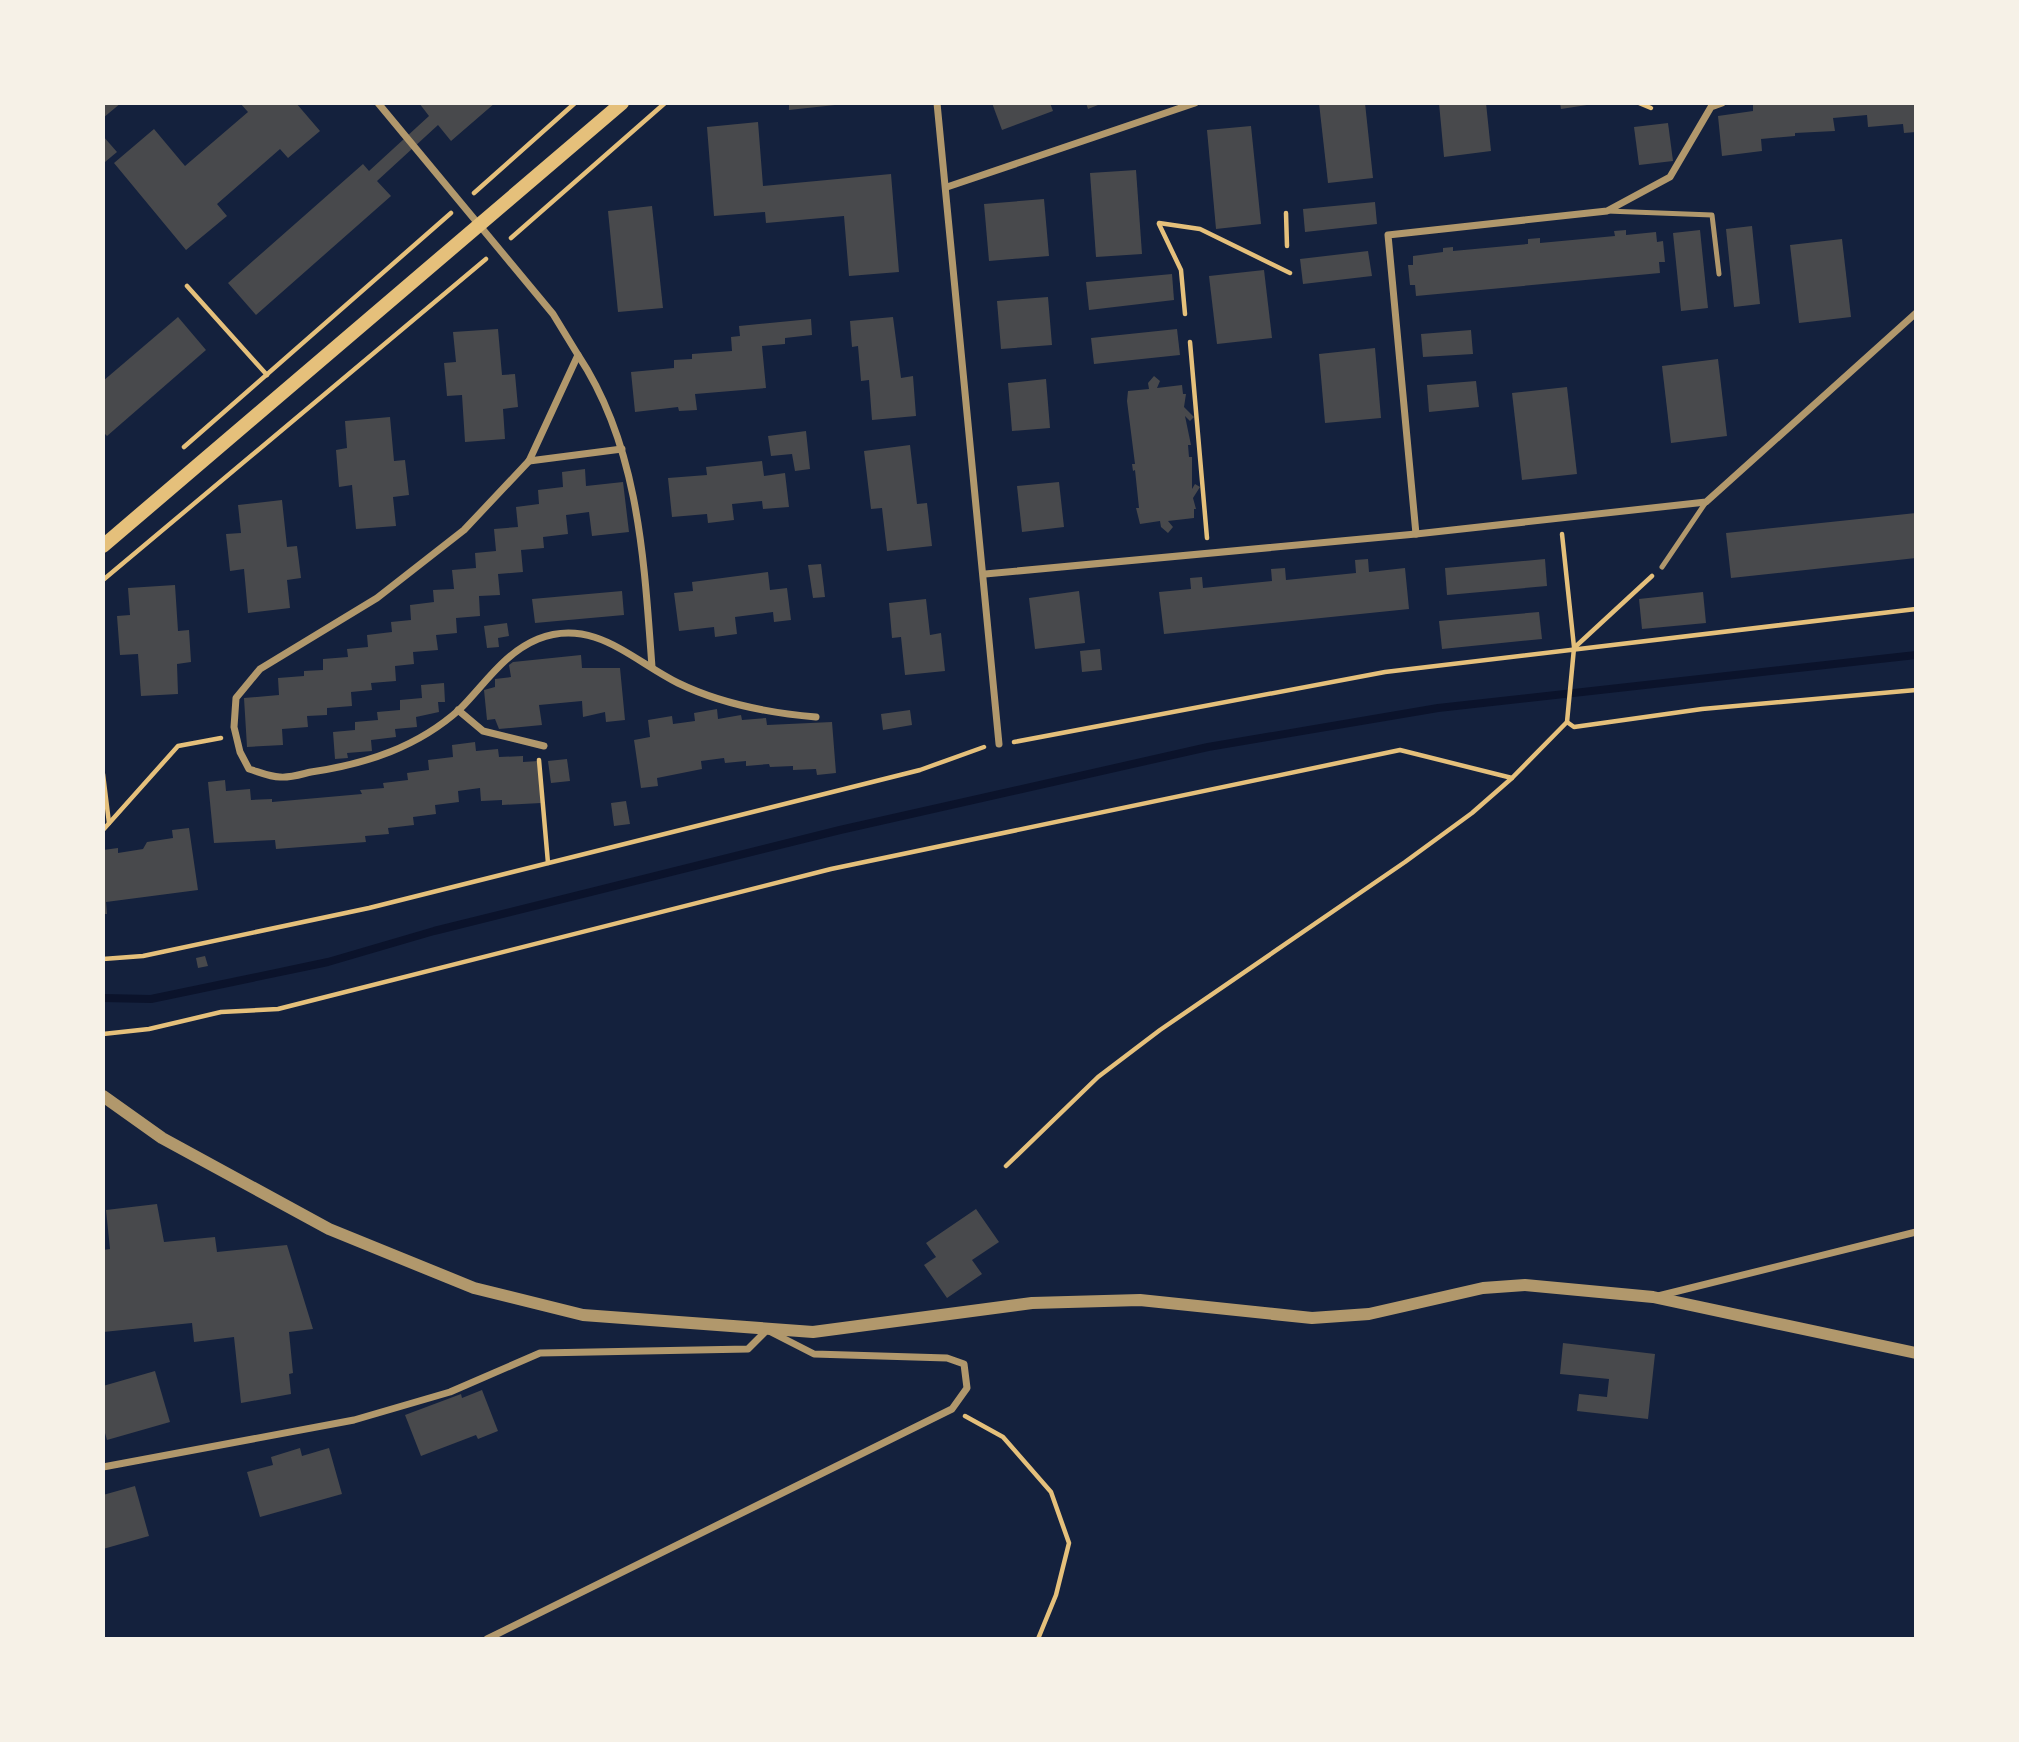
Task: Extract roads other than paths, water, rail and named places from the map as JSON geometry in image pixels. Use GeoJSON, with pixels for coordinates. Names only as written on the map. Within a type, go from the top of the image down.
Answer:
{"type":"FeatureCollection","features":[{"type":"Feature","properties":{"kind":"main road"},"geometry":{"type":"LineString","coordinates":[[103,547],[622,103]]}},
{"type":"Feature","properties":{"kind":"street"},"geometry":{"type":"LineString","coordinates":[[378,103],[462,203],[497,250],[553,314],[594,379],[622,449],[643,549],[652,667]]}},
{"type":"Feature","properties":{"kind":"street"},"geometry":{"type":"LineString","coordinates":[[937,103],[985,574],[999,744]]}},
{"type":"Feature","properties":{"kind":"street"},"geometry":{"type":"LineString","coordinates":[[947,187],[1195,103]]}},
{"type":"Feature","properties":{"kind":"street"},"geometry":{"type":"LineString","coordinates":[[1416,534],[1388,235],[1607,211],[1670,177],[1712,107],[1722,103]]}},
{"type":"Feature","properties":{"kind":"street"},"geometry":{"type":"LineString","coordinates":[[985,574],[1416,534],[1706,502],[1916,313]]}},
{"type":"Feature","properties":{"kind":"street"},"geometry":{"type":"LineString","coordinates":[[578,355],[529,461],[464,530],[377,598],[260,669],[236,698],[236,735],[249,769],[281,777],[355,765],[410,745],[458,710],[512,654],[539,638],[576,631],[622,647],[677,682],[723,699],[768,713],[816,717]]}},
{"type":"Feature","properties":{"kind":"street"},"geometry":{"type":"LineString","coordinates":[[529,461],[622,449]]}},
{"type":"Feature","properties":{"kind":"street"},"geometry":{"type":"LineString","coordinates":[[458,710],[483,731],[541,745]]}},
{"type":"Feature","properties":{"kind":"street"},"geometry":{"type":"LineString","coordinates":[[103,1096],[162,1138],[329,1229],[474,1288],[583,1315],[813,1332],[1032,1303],[1140,1300],[1312,1318],[1369,1314],[1483,1288],[1525,1285],[1653,1297],[1916,1353]]}},
{"type":"Feature","properties":{"kind":"street"},"geometry":{"type":"LineString","coordinates":[[1653,1297],[1916,1232]]}},
{"type":"Feature","properties":{"kind":"street"},"geometry":{"type":"LineString","coordinates":[[487,1639],[952,1409],[967,1388],[967,1373],[957,1360],[814,1354],[767,1330]]}},
{"type":"Feature","properties":{"kind":"street"},"geometry":{"type":"LineString","coordinates":[[103,1467],[354,1420],[450,1392],[540,1353],[748,1349],[767,1330]]}},
{"type":"Feature","properties":{"kind":"lane"},"geometry":{"type":"LineString","coordinates":[[1607,211],[1712,215],[1719,274]]}},
{"type":"Feature","properties":{"kind":"lane"},"geometry":{"type":"LineString","coordinates":[[1662,567],[1706,502]]}},
{"type":"Feature","properties":{"kind":"waterway"},"geometry":{"type":"LineString","coordinates":[[103,998],[151,999],[328,962],[434,931],[840,830],[1208,747],[1438,708],[1916,655]]}}]}
